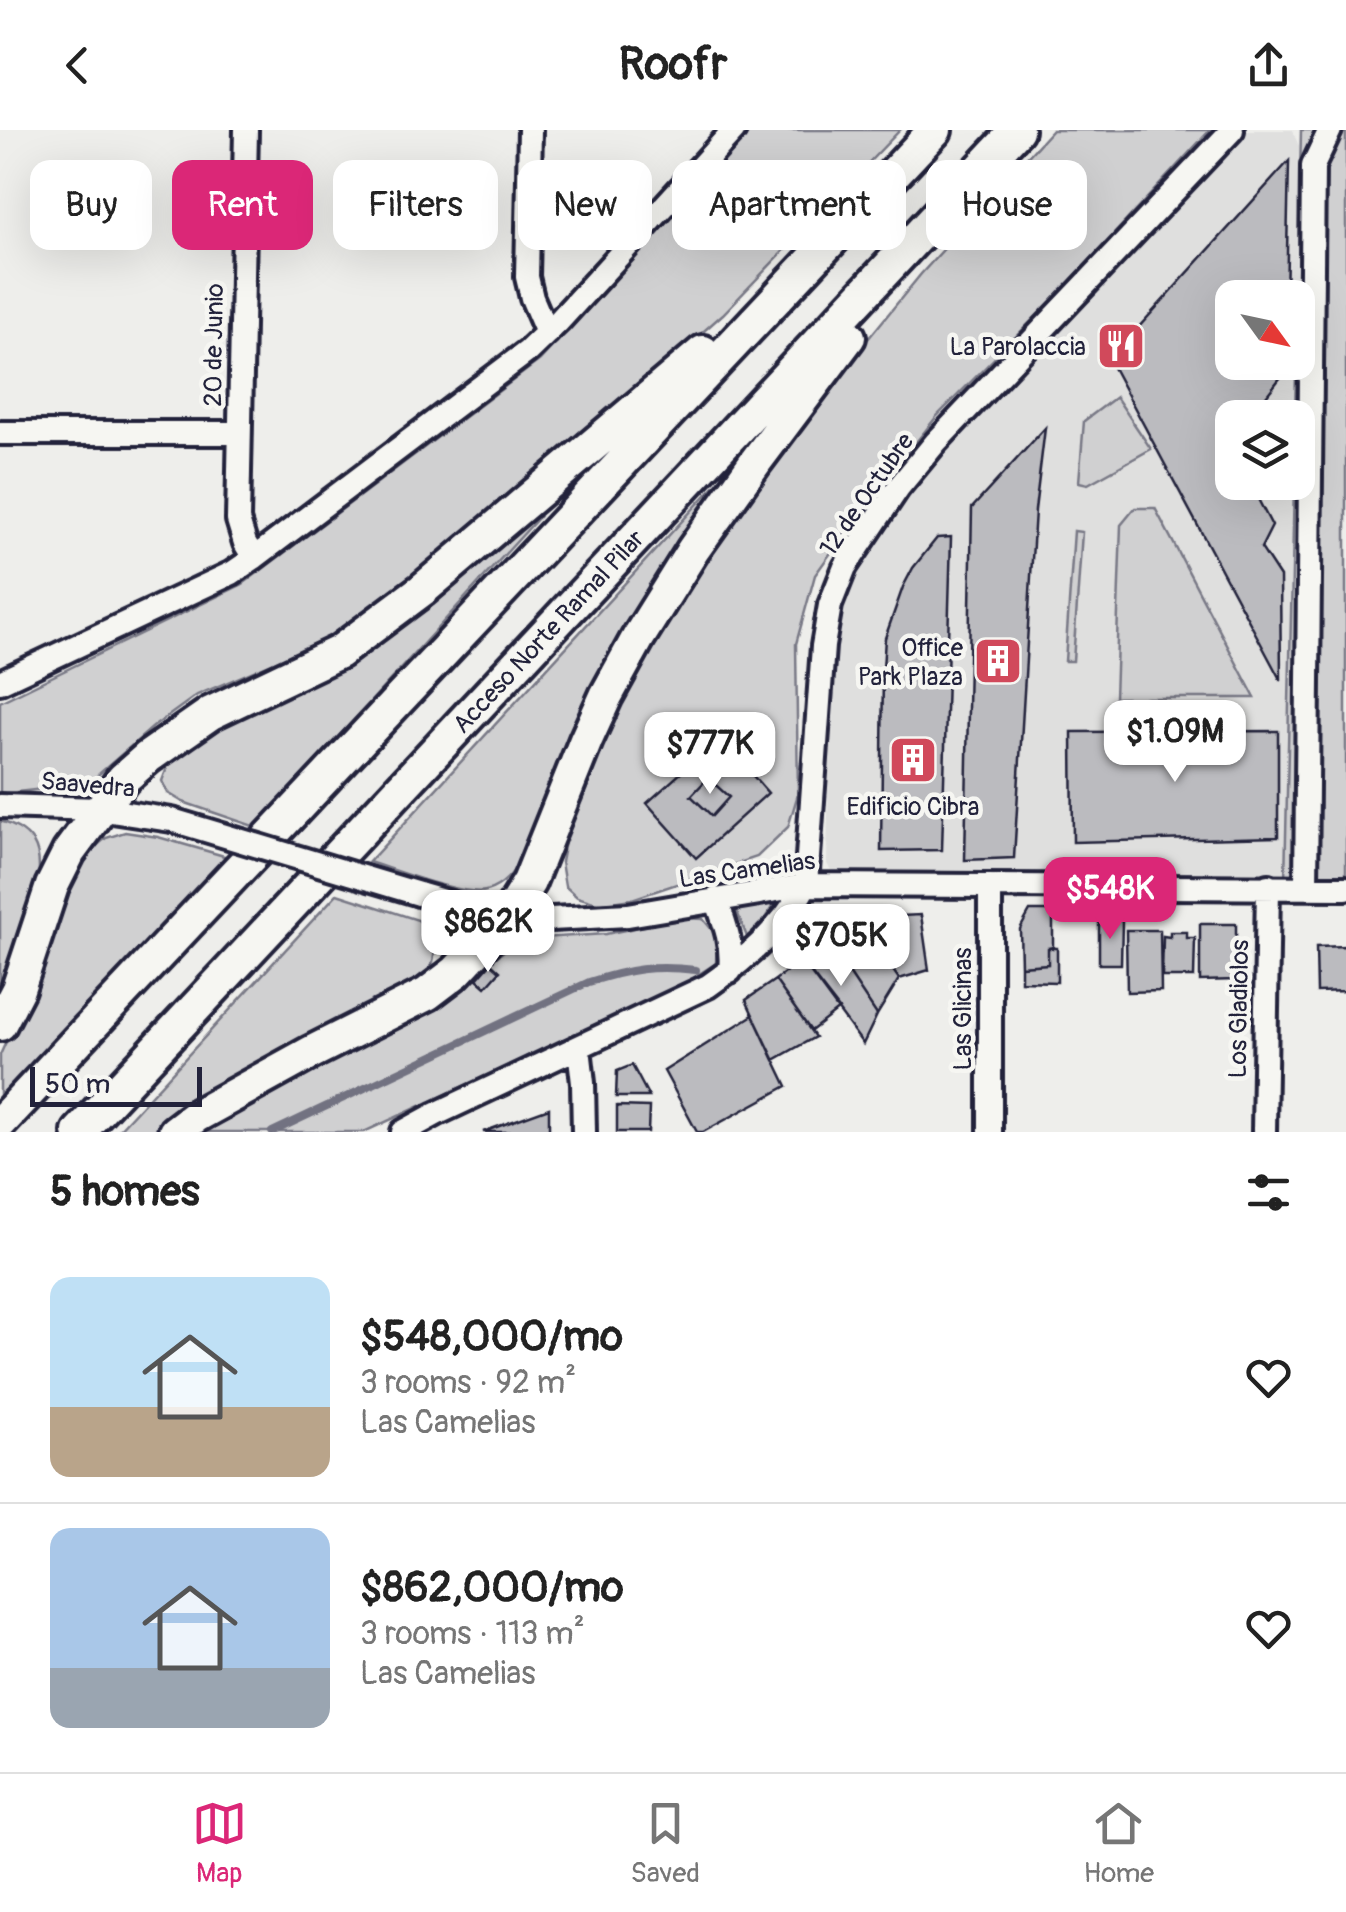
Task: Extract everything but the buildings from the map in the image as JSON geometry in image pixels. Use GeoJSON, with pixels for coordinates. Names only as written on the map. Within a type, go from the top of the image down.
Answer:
{"type":"FeatureCollection","features":[{"type":"Feature","properties":{"kind":"highway"},"geometry":{"type":"LineString","coordinates":[[906,161],[935,130]]}},
{"type":"Feature","properties":{"kind":"highway","name":"Acceso Norte Ramal Pilar"},"geometry":{"type":"LineString","coordinates":[[989,160],[1017,130]]}},
{"type":"Feature","properties":{"kind":"highway","name":"Acceso Norte Ramal Pilar"},"geometry":{"type":"LineString","coordinates":[[79,1132],[926,228]]}},
{"type":"Feature","properties":{"kind":"highway"},"geometry":{"type":"LineString","coordinates":[[176,1132],[196,1116],[312,1052],[427,994],[456,972],[506,919],[529,882],[586,740],[638,638],[756,460],[926,234]]}},
{"type":"Feature","properties":{"kind":"highway"},"geometry":{"type":"LineString","coordinates":[[0,1024],[18,988],[52,886],[69,852],[123,779],[210,714],[339,652],[422,590],[823,250]]}},
{"type":"Feature","properties":{"kind":"highway"},"geometry":{"type":"LineString","coordinates":[[0,1124],[823,250]]}},
{"type":"Feature","properties":{"kind":"street","name":"20 de Junio"},"geometry":{"type":"LineString","coordinates":[[246,130],[238,520],[244,542],[254,558]]}},
{"type":"Feature","properties":{"kind":"street"},"geometry":{"type":"LineString","coordinates":[[530,130],[527,277],[547,334]]}},
{"type":"Feature","properties":{"kind":"street"},"geometry":{"type":"LineString","coordinates":[[0,682],[232,573],[254,558],[528,351],[734,130]]}},
{"type":"Feature","properties":{"kind":"street","name":"12 de Octubre"},"geometry":{"type":"LineString","coordinates":[[806,885],[824,646],[830,605],[845,567],[898,488],[936,442],[1232,130]]}},
{"type":"Feature","properties":{"kind":"street"},"geometry":{"type":"LineString","coordinates":[[1306,887],[1313,166],[1330,130]]}},
{"type":"Feature","properties":{"kind":"street"},"geometry":{"type":"LineString","coordinates":[[0,433],[238,433]]}},
{"type":"Feature","properties":{"kind":"street","name":"Saavedra"},"geometry":{"type":"LineString","coordinates":[[0,806],[99,809],[172,820]]}},
{"type":"Feature","properties":{"kind":"street","name":"Las Camelias"},"geometry":{"type":"LineString","coordinates":[[172,820],[506,919],[628,915],[806,885],[1346,888]]}},
{"type":"Feature","properties":{"kind":"street"},"geometry":{"type":"LineString","coordinates":[[403,1132],[708,986],[782,922],[806,885]]}},
{"type":"Feature","properties":{"kind":"street","name":"Los Gladiolos"},"geometry":{"type":"LineString","coordinates":[[1264,1132],[1268,886]]}},
{"type":"Feature","properties":{"kind":"street","name":"Las Glicinas"},"geometry":{"type":"LineString","coordinates":[[990,887],[990,1132]]}},
{"type":"Feature","properties":{"kind":"street"},"geometry":{"type":"LineString","coordinates":[[716,899],[730,937],[730,970]]}},
{"type":"Feature","properties":{"kind":"street"},"geometry":{"type":"LineString","coordinates":[[579,1048],[584,1132]]}},
{"type":"Feature","properties":{"kind":"shaded area"},"geometry":{"type":"Polygon","coordinates":[[[750,130],[900,130],[871,160],[723,160],[750,130]]]}},
{"type":"Feature","properties":{"kind":"shaded area"},"geometry":{"type":"Polygon","coordinates":[[[1052,130],[1210,130],[1063,289],[937,416],[815,575],[796,644],[798,794],[788,827],[757,857],[632,899],[600,904],[577,897],[565,886],[561,862],[568,826],[605,732],[642,656],[694,575],[837,377],[943,250],[1087,250],[1087,160],[1025,160],[1052,130]]]}},
{"type":"Feature","properties":{"kind":"shaded area"},"geometry":{"type":"Polygon","coordinates":[[[1247,130],[1292,130],[1299,146],[1296,280],[1215,280],[1215,380],[1295,380],[1294,400],[1215,400],[1215,500],[1293,500],[1285,881],[836,878],[827,864],[831,646],[846,586],[942,449],[1247,130]]]}},
{"type":"Feature","properties":{"kind":"shaded area"},"geometry":{"type":"Polygon","coordinates":[[[1301,130],[1346,130],[1346,881],[1285,881],[1294,500],[1315,500],[1315,400],[1295,400],[1296,380],[1315,380],[1315,280],[1298,280],[1301,130]]]}},
{"type":"Feature","properties":{"kind":"shaded area"},"geometry":{"type":"Polygon","coordinates":[[[672,215],[672,250],[785,250],[723,314],[461,547],[343,633],[197,695],[92,780],[0,794],[0,702],[243,584],[540,360],[640,250],[652,250],[652,237],[672,215]]]}},
{"type":"Feature","properties":{"kind":"shaded area"},"geometry":{"type":"Polygon","coordinates":[[[1116,397],[1151,449],[1088,484],[1079,482],[1084,421],[1116,397]]]}},
{"type":"Feature","properties":{"kind":"shaded area"},"geometry":{"type":"Polygon","coordinates":[[[727,472],[733,478],[527,853],[510,876],[493,889],[476,892],[369,862],[727,472]]]}},
{"type":"Feature","properties":{"kind":"shaded area"},"geometry":{"type":"Polygon","coordinates":[[[1135,508],[1155,508],[1255,698],[1115,698],[1121,525],[1135,508]]]}},
{"type":"Feature","properties":{"kind":"shaded area"},"geometry":{"type":"Polygon","coordinates":[[[530,515],[539,517],[256,827],[168,793],[162,781],[178,751],[530,515]]]}},
{"type":"Feature","properties":{"kind":"shaded area"},"geometry":{"type":"Polygon","coordinates":[[[1074,531],[1082,532],[1073,661],[1065,661],[1074,531]]]}},
{"type":"Feature","properties":{"kind":"shaded area"},"geometry":{"type":"Polygon","coordinates":[[[0,821],[33,842],[39,874],[30,914],[0,987],[0,821]]]}},
{"type":"Feature","properties":{"kind":"shaded area"},"geometry":{"type":"Polygon","coordinates":[[[125,832],[158,837],[231,858],[0,1098],[0,1055],[33,983],[73,875],[88,853],[106,838],[125,832]]]}},
{"type":"Feature","properties":{"kind":"shaded area"},"geometry":{"type":"Polygon","coordinates":[[[337,894],[418,920],[428,929],[436,944],[425,977],[161,1132],[117,1132],[337,894]]]}},
{"type":"Feature","properties":{"kind":"shaded area"},"geometry":{"type":"Polygon","coordinates":[[[774,904],[764,920],[747,937],[736,909],[774,904]]]}},
{"type":"Feature","properties":{"kind":"shaded area"},"geometry":{"type":"Polygon","coordinates":[[[682,918],[703,919],[717,936],[716,963],[681,986],[364,1132],[195,1132],[307,1062],[388,1034],[525,939],[606,934],[682,918]]]}},
{"type":"Feature","properties":{"kind":"waterway"},"geometry":{"type":"LineString","coordinates":[[272,1132],[589,982],[642,969],[696,970]]}},
{"type":"Feature","properties":{"kind":"place","name":"La Parolaccia"},"geometry":{"type":"Point","coordinates":[1121,346]}},
{"type":"Feature","properties":{"kind":"place","name":"Office Park Plaza"},"geometry":{"type":"Point","coordinates":[998,661]}},
{"type":"Feature","properties":{"kind":"place","name":"Edificio Cibra"},"geometry":{"type":"Point","coordinates":[913,760]}}]}
